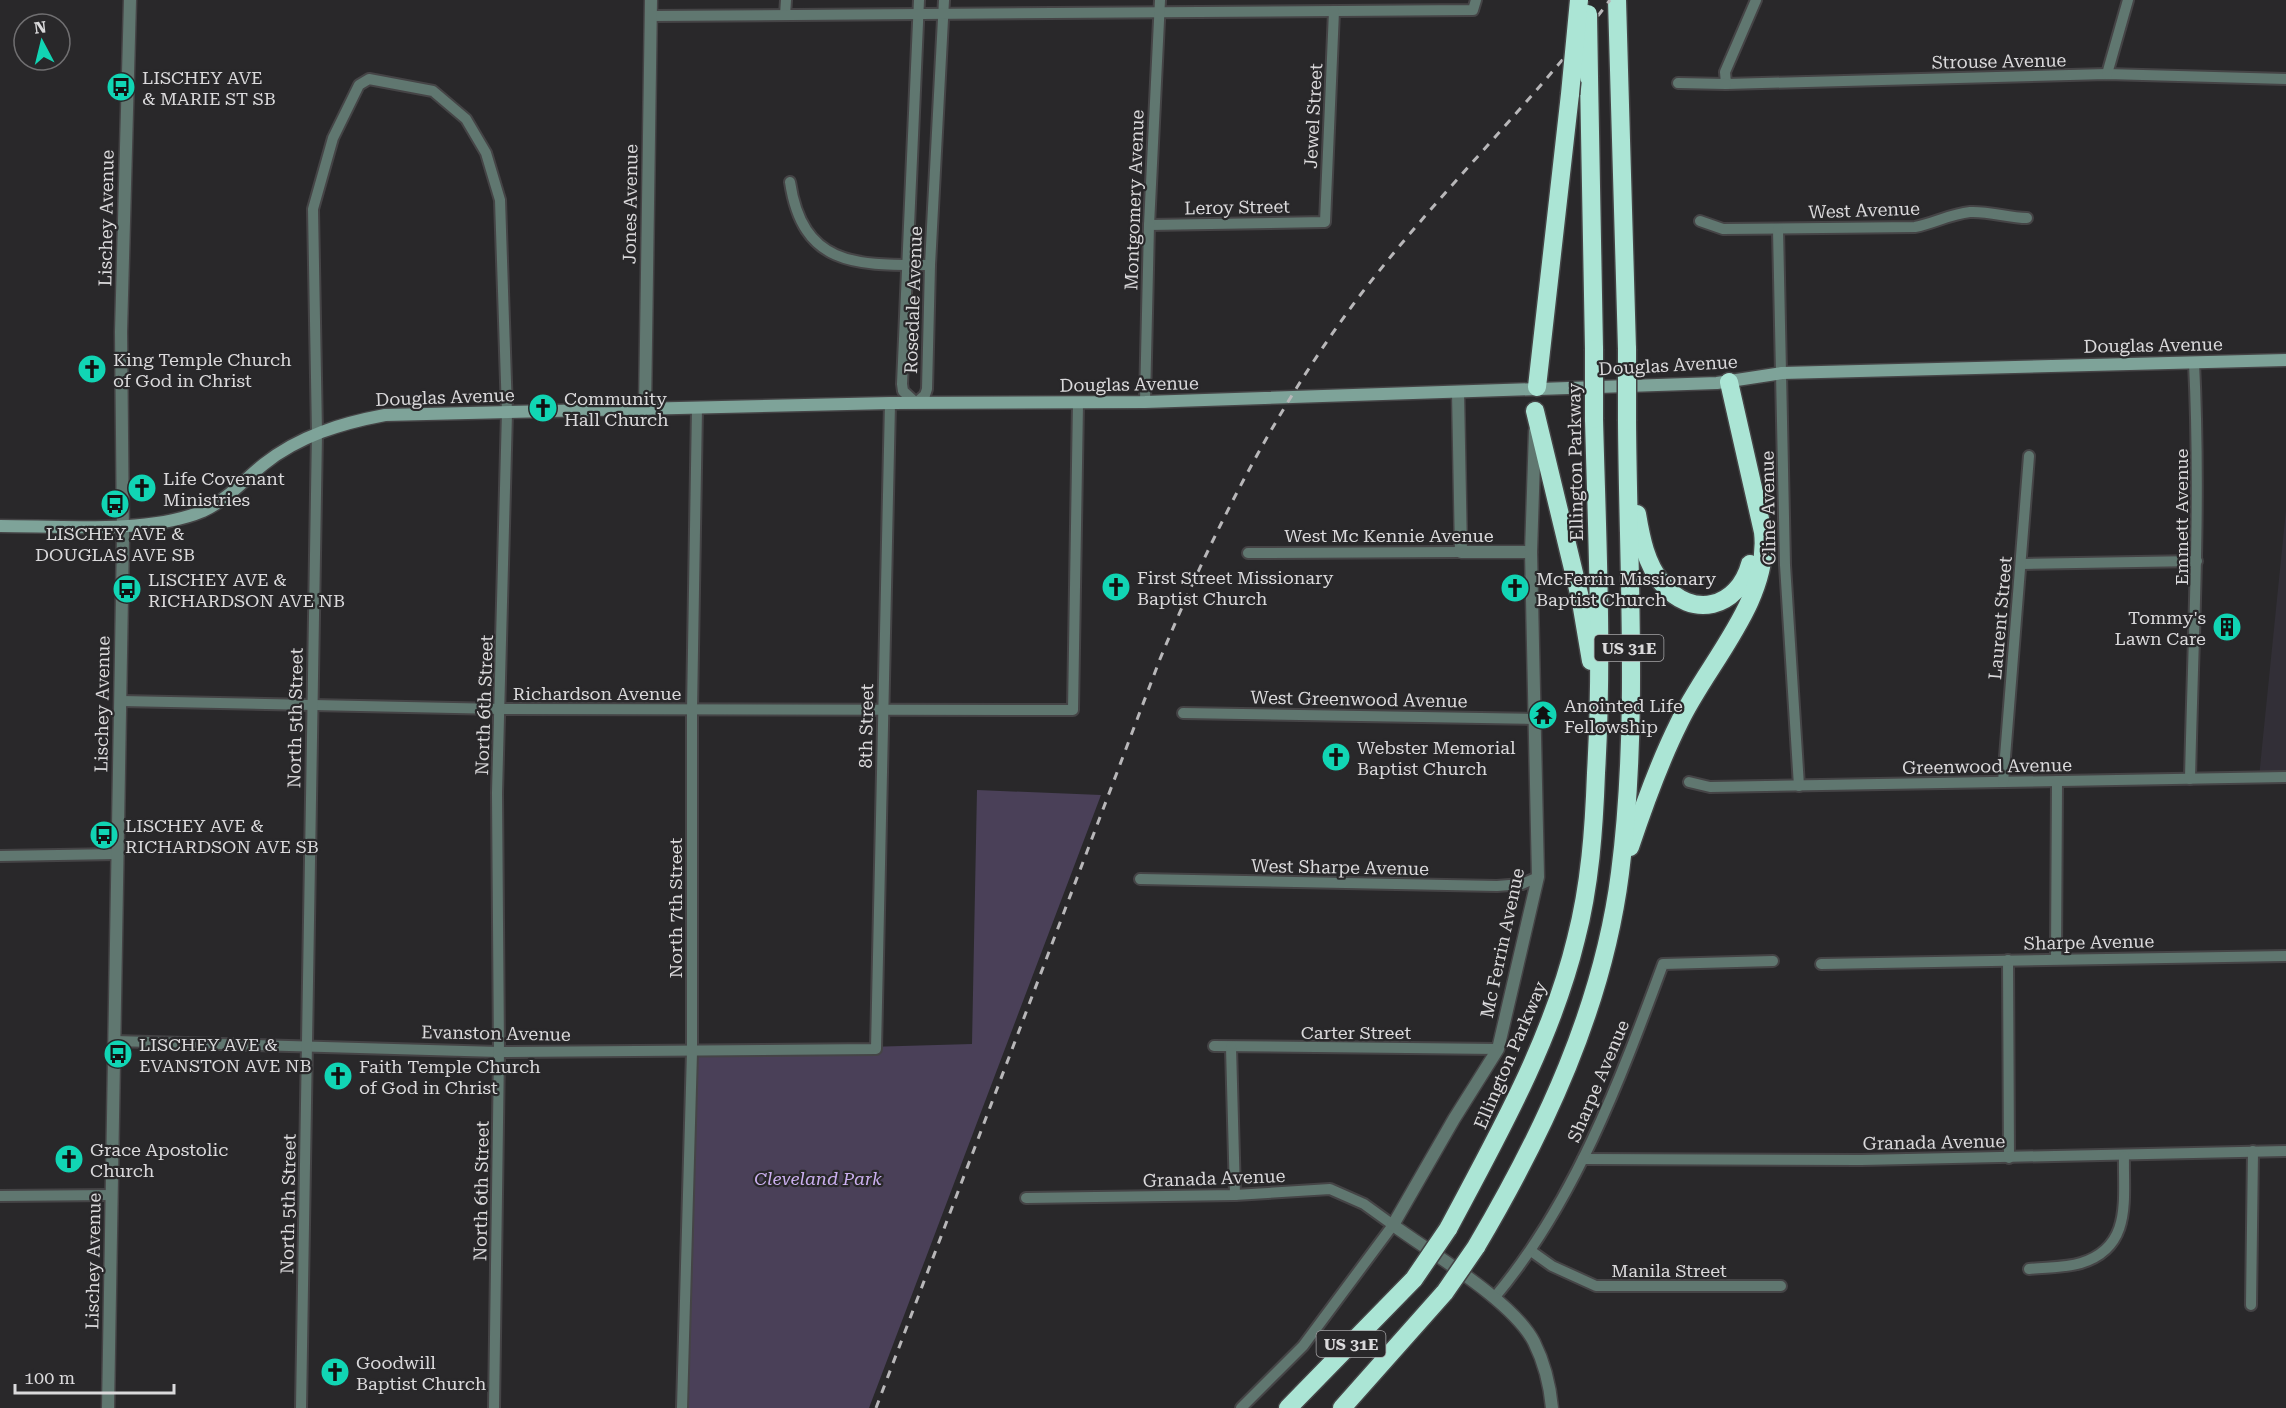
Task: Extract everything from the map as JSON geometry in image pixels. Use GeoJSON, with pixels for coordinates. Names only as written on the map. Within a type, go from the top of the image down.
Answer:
{"type":"FeatureCollection","features":[{"type":"Feature","properties":{"kind":"highway"},"geometry":{"type":"LineString","coordinates":[[1537,387],[1579,0]]}},
{"type":"Feature","properties":{"kind":"highway","name":"Ellington Parkway"},"geometry":{"type":"LineString","coordinates":[[1288,1408],[1414,1279],[1448,1229],[1507,1119],[1557,1004],[1576,939],[1593,841],[1600,708],[1587,0]]}},
{"type":"Feature","properties":{"kind":"highway","name":"US 31E"},"geometry":{"type":"LineString","coordinates":[[1342,1408],[1445,1292],[1476,1247],[1533,1147],[1561,1084],[1591,999],[1610,930],[1620,874],[1629,782],[1630,704],[1627,349],[1616,39],[1617,0]]}},
{"type":"Feature","properties":{"kind":"highway"},"geometry":{"type":"LineString","coordinates":[[1628,453],[1641,541],[1662,584],[1676,597],[1691,603],[1706,605],[1735,594],[1746,580],[1752,559],[1752,536],[1726,414],[1723,383]]}},
{"type":"Feature","properties":{"kind":"highway"},"geometry":{"type":"LineString","coordinates":[[1620,874],[1647,798],[1679,721],[1747,609],[1760,570],[1765,545],[1763,532],[1723,383]]}},
{"type":"Feature","properties":{"kind":"highway"},"geometry":{"type":"LineString","coordinates":[[1535,411],[1581,602],[1600,708]]}},
{"type":"Feature","properties":{"kind":"main road","name":"Douglas Avenue"},"geometry":{"type":"LineString","coordinates":[[0,526],[123,525],[168,522],[204,510],[230,494],[290,445],[351,421],[385,415],[890,404],[1145,402],[1458,392],[1537,387],[1723,383],[1782,373],[2286,360]]}},
{"type":"Feature","properties":{"kind":"main road","name":"Mc Ferrin Avenue"},"geometry":{"type":"LineString","coordinates":[[1535,411],[1537,387]]}},
{"type":"Feature","properties":{"kind":"street","name":"Lischey Avenue"},"geometry":{"type":"LineString","coordinates":[[108,1408],[121,701],[123,525],[121,368],[130,0]]}},
{"type":"Feature","properties":{"kind":"street","name":"Jones Avenue"},"geometry":{"type":"LineString","coordinates":[[645,409],[651,0]]}},
{"type":"Feature","properties":{"kind":"street"},"geometry":{"type":"LineString","coordinates":[[786,0],[786,15]]}},
{"type":"Feature","properties":{"kind":"street","name":"Rosedale Avenue"},"geometry":{"type":"LineString","coordinates":[[919,0],[902,384],[903,391],[916,404],[925,395],[927,388],[930,265],[944,0]]}},
{"type":"Feature","properties":{"kind":"street","name":"Montgomery Avenue"},"geometry":{"type":"LineString","coordinates":[[1145,402],[1149,225],[1160,0]]}},
{"type":"Feature","properties":{"kind":"street"},"geometry":{"type":"LineString","coordinates":[[1726,84],[1725,72],[1756,0]]}},
{"type":"Feature","properties":{"kind":"street"},"geometry":{"type":"LineString","coordinates":[[2107,74],[2128,0]]}},
{"type":"Feature","properties":{"kind":"street"},"geometry":{"type":"LineString","coordinates":[[651,16],[918,13],[1159,14],[1334,11],[1475,5]]}},
{"type":"Feature","properties":{"kind":"street","name":"Jewel Street"},"geometry":{"type":"LineString","coordinates":[[1325,222],[1334,11]]}},
{"type":"Feature","properties":{"kind":"street","name":"Strouse Avenue"},"geometry":{"type":"LineString","coordinates":[[1678,83],[1726,84],[2107,74],[2286,80]]}},
{"type":"Feature","properties":{"kind":"street","name":"North 6th Street"},"geometry":{"type":"LineString","coordinates":[[369,79],[433,92],[466,119],[486,153],[500,200],[507,412],[497,793],[499,1052],[494,1408]]}},
{"type":"Feature","properties":{"kind":"street","name":"North 5th Street"},"geometry":{"type":"LineString","coordinates":[[301,1408],[317,433],[313,209],[333,138],[359,85],[369,79]]}},
{"type":"Feature","properties":{"kind":"street"},"geometry":{"type":"LineString","coordinates":[[790,182],[798,217],[812,238],[826,250],[848,260],[930,265]]}},
{"type":"Feature","properties":{"kind":"street","name":"West Avenue"},"geometry":{"type":"LineString","coordinates":[[1700,221],[1723,229],[1778,230],[1915,227],[1931,224],[1949,215],[1972,212],[2027,218]]}},
{"type":"Feature","properties":{"kind":"street","name":"Leroy Street"},"geometry":{"type":"LineString","coordinates":[[1149,225],[1325,222]]}},
{"type":"Feature","properties":{"kind":"street","name":"Cline Avenue"},"geometry":{"type":"LineString","coordinates":[[1778,230],[1786,577],[1799,786]]}},
{"type":"Feature","properties":{"kind":"street","name":"Emmett Avenue"},"geometry":{"type":"LineString","coordinates":[[2190,779],[2197,561],[2198,454],[2194,363]]}},
{"type":"Feature","properties":{"kind":"street"},"geometry":{"type":"LineString","coordinates":[[1458,392],[1461,552]]}},
{"type":"Feature","properties":{"kind":"street","name":"Richardson Avenue"},"geometry":{"type":"LineString","coordinates":[[121,701],[216,709],[311,706],[501,709],[1072,710],[1078,403]]}},
{"type":"Feature","properties":{"kind":"street","name":"8th Street"},"geometry":{"type":"LineString","coordinates":[[876,1049],[890,404]]}},
{"type":"Feature","properties":{"kind":"street","name":"North 7th Street"},"geometry":{"type":"LineString","coordinates":[[682,1408],[692,1052],[692,710],[697,408]]}},
{"type":"Feature","properties":{"kind":"street","name":"Mc Ferrin Avenue"},"geometry":{"type":"LineString","coordinates":[[1393,1225],[1454,1119],[1498,1049],[1538,877],[1531,552],[1535,411]]}},
{"type":"Feature","properties":{"kind":"street","name":"Laurent Street"},"geometry":{"type":"LineString","coordinates":[[2003,782],[2029,456]]}},
{"type":"Feature","properties":{"kind":"street","name":"West Mc Kennie Avenue"},"geometry":{"type":"LineString","coordinates":[[1248,553],[1531,552]]}},
{"type":"Feature","properties":{"kind":"street"},"geometry":{"type":"LineString","coordinates":[[2022,564],[2197,561]]}},
{"type":"Feature","properties":{"kind":"street","name":"West Greenwood Avenue"},"geometry":{"type":"LineString","coordinates":[[1183,713],[1534,719]]}},
{"type":"Feature","properties":{"kind":"street","name":"Greenwood Avenue"},"geometry":{"type":"LineString","coordinates":[[1689,782],[1710,787],[2286,777]]}},
{"type":"Feature","properties":{"kind":"street"},"geometry":{"type":"LineString","coordinates":[[2056,958],[2057,781]]}},
{"type":"Feature","properties":{"kind":"street"},"geometry":{"type":"LineString","coordinates":[[0,856],[117,854]]}},
{"type":"Feature","properties":{"kind":"street","name":"West Sharpe Avenue"},"geometry":{"type":"LineString","coordinates":[[1140,879],[1497,886],[1522,884],[1538,877]]}},
{"type":"Feature","properties":{"kind":"street","name":"Sharpe Avenue"},"geometry":{"type":"LineString","coordinates":[[1821,964],[2056,958],[2286,956]]}},
{"type":"Feature","properties":{"kind":"street"},"geometry":{"type":"LineString","coordinates":[[2007,960],[2010,1158]]}},
{"type":"Feature","properties":{"kind":"street","name":"Sharpe Avenue"},"geometry":{"type":"LineString","coordinates":[[1494,1298],[1531,1251],[1583,1159],[1627,1062],[1664,964],[1773,961]]}},
{"type":"Feature","properties":{"kind":"street","name":"Evanston Avenue"},"geometry":{"type":"LineString","coordinates":[[116,1041],[499,1052],[876,1049]]}},
{"type":"Feature","properties":{"kind":"street","name":"Carter Street"},"geometry":{"type":"LineString","coordinates":[[1214,1046],[1498,1049]]}},
{"type":"Feature","properties":{"kind":"street"},"geometry":{"type":"LineString","coordinates":[[1231,1047],[1235,1195]]}},
{"type":"Feature","properties":{"kind":"street"},"geometry":{"type":"LineString","coordinates":[[2251,1305],[2253,1151]]}},
{"type":"Feature","properties":{"kind":"street","name":"Granada Avenue"},"geometry":{"type":"LineString","coordinates":[[1583,1159],[2010,1158],[2286,1151]]}},
{"type":"Feature","properties":{"kind":"street"},"geometry":{"type":"LineString","coordinates":[[2029,1269],[2080,1264],[2111,1245],[2119,1233],[2124,1213],[2124,1156]]}},
{"type":"Feature","properties":{"kind":"street","name":"Granada Avenue"},"geometry":{"type":"LineString","coordinates":[[1026,1198],[1235,1195],[1330,1189],[1364,1204],[1393,1225]]}},
{"type":"Feature","properties":{"kind":"street"},"geometry":{"type":"LineString","coordinates":[[0,1197],[112,1195]]}},
{"type":"Feature","properties":{"kind":"street"},"geometry":{"type":"LineString","coordinates":[[1241,1408],[1303,1346],[1393,1225],[1494,1298],[1518,1321],[1533,1340],[1545,1368],[1552,1408]]}},
{"type":"Feature","properties":{"kind":"street","name":"Manila Street"},"geometry":{"type":"LineString","coordinates":[[1531,1251],[1552,1266],[1596,1286],[1781,1286]]}},
{"type":"Feature","properties":{"kind":"shaded area"},"geometry":{"type":"Polygon","coordinates":[[[2286,510],[2286,777],[2259,778],[2262,747],[2286,510]]]}},
{"type":"Feature","properties":{"kind":"green space","name":"Cleveland Park"},"geometry":{"type":"Polygon","coordinates":[[[977,790],[1101,795],[869,1408],[678,1408],[692,1052],[972,1044],[977,790]]]}},
{"type":"Feature","properties":{"kind":"railway"},"geometry":{"type":"LineString","coordinates":[[876,1408],[1160,659],[1224,518],[1273,427],[1328,340],[1358,298],[1420,222],[1549,76],[1610,0]]}},
{"type":"Feature","properties":{"kind":"place","name":"LISCHEY AVE & MARIE ST SB"},"geometry":{"type":"Point","coordinates":[121,87]}},
{"type":"Feature","properties":{"kind":"place","name":"King Temple Church of God in Christ"},"geometry":{"type":"Point","coordinates":[92,369]}},
{"type":"Feature","properties":{"kind":"place","name":"Community Hall Church"},"geometry":{"type":"Point","coordinates":[543,408]}},
{"type":"Feature","properties":{"kind":"place","name":"Life Covenant Ministries"},"geometry":{"type":"Point","coordinates":[142,488]}},
{"type":"Feature","properties":{"kind":"place","name":"LISCHEY AVE & DOUGLAS AVE SB"},"geometry":{"type":"Point","coordinates":[115,504]}},
{"type":"Feature","properties":{"kind":"place","name":"First Street Missionary Baptist Church"},"geometry":{"type":"Point","coordinates":[1116,587]}},
{"type":"Feature","properties":{"kind":"place","name":"McFerrin Missionary Baptist Church"},"geometry":{"type":"Point","coordinates":[1515,588]}},
{"type":"Feature","properties":{"kind":"place","name":"LISCHEY AVE & RICHARDSON AVE NB"},"geometry":{"type":"Point","coordinates":[127,589]}},
{"type":"Feature","properties":{"kind":"place","name":"Tommy's Lawn Care"},"geometry":{"type":"Point","coordinates":[2227,627]}},
{"type":"Feature","properties":{"kind":"place","name":"Anointed Life Fellowship"},"geometry":{"type":"Point","coordinates":[1543,715]}},
{"type":"Feature","properties":{"kind":"place","name":"Webster Memorial Baptist Church"},"geometry":{"type":"Point","coordinates":[1336,757]}},
{"type":"Feature","properties":{"kind":"place","name":"LISCHEY AVE & RICHARDSON AVE SB"},"geometry":{"type":"Point","coordinates":[104,835]}},
{"type":"Feature","properties":{"kind":"place","name":"LISCHEY AVE & EVANSTON AVE NB"},"geometry":{"type":"Point","coordinates":[118,1054]}},
{"type":"Feature","properties":{"kind":"place","name":"Faith Temple Church of God in Christ"},"geometry":{"type":"Point","coordinates":[338,1076]}},
{"type":"Feature","properties":{"kind":"place","name":"Grace Apostolic Church"},"geometry":{"type":"Point","coordinates":[69,1159]}},
{"type":"Feature","properties":{"kind":"place","name":"Goodwill Baptist Church"},"geometry":{"type":"Point","coordinates":[335,1372]}}]}
